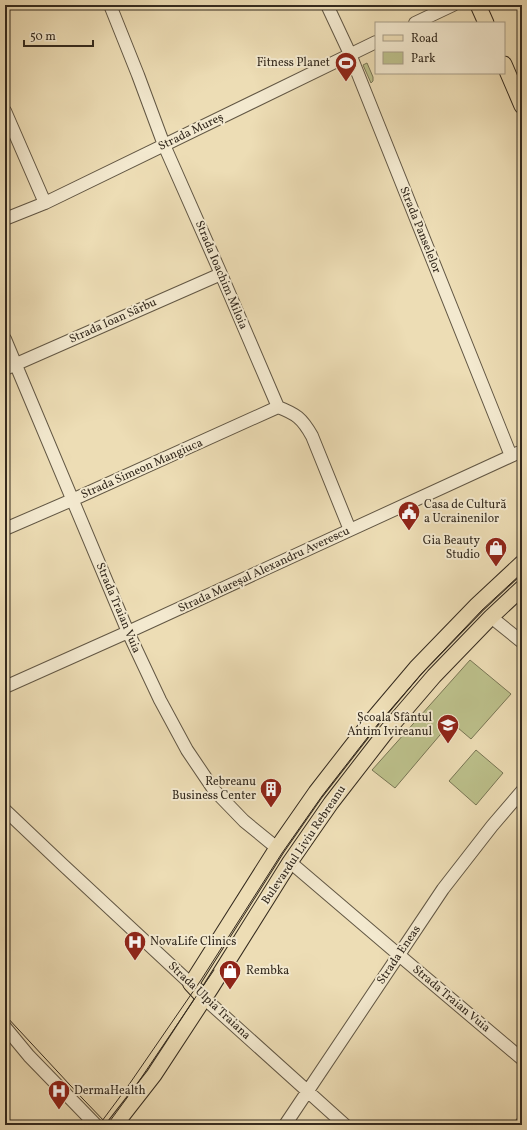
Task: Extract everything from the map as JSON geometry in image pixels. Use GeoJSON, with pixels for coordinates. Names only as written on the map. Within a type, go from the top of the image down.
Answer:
{"type":"FeatureCollection","features":[{"type":"Feature","properties":{"kind":"main road"},"geometry":{"type":"LineString","coordinates":[[478,5],[486,22]]}},
{"type":"Feature","properties":{"kind":"main road"},"geometry":{"type":"LineString","coordinates":[[505,66],[522,106]]}},
{"type":"Feature","properties":{"kind":"main road","name":"Bulevardul Liviu Rebreanu"},"geometry":{"type":"LineString","coordinates":[[191,984],[277,848],[316,792],[372,720],[416,668],[477,605],[522,563]]}},
{"type":"Feature","properties":{"kind":"main road","name":"Bulevardul Liviu Rebreanu"},"geometry":{"type":"LineString","coordinates":[[115,1125],[154,1075],[290,862],[331,803],[386,732],[434,676],[491,617],[522,588]]}},
{"type":"Feature","properties":{"kind":"main road","name":"Strada Ulpia Traiana"},"geometry":{"type":"LineString","coordinates":[[191,984],[204,998]]}},
{"type":"Feature","properties":{"kind":"street","name":"Strada Ioachim Miloia"},"geometry":{"type":"LineString","coordinates":[[110,5],[164,145],[278,407]]}},
{"type":"Feature","properties":{"kind":"street","name":"Strada Panselelor"},"geometry":{"type":"LineString","coordinates":[[327,5],[350,54],[516,454]]}},
{"type":"Feature","properties":{"kind":"street"},"geometry":{"type":"LineString","coordinates":[[417,22],[453,5]]}},
{"type":"Feature","properties":{"kind":"street","name":"Strada Mureș"},"geometry":{"type":"LineString","coordinates":[[5,219],[45,203],[375,42]]}},
{"type":"Feature","properties":{"kind":"street"},"geometry":{"type":"LineString","coordinates":[[5,110],[45,203]]}},
{"type":"Feature","properties":{"kind":"street","name":"Strada Ioan Sârbu"},"geometry":{"type":"LineString","coordinates":[[10,366],[221,274]]}},
{"type":"Feature","properties":{"kind":"street","name":"Strada Traian Vuia"},"geometry":{"type":"LineString","coordinates":[[5,340],[10,366],[72,500],[128,632],[166,713],[187,750],[214,790],[244,822],[277,848]]}},
{"type":"Feature","properties":{"kind":"street"},"geometry":{"type":"LineString","coordinates":[[278,407],[299,417],[306,425],[312,436],[350,530]]}},
{"type":"Feature","properties":{"kind":"street","name":"Strada Simeon Mangiuca"},"geometry":{"type":"LineString","coordinates":[[5,529],[278,407]]}},
{"type":"Feature","properties":{"kind":"street","name":"Strada Mareșal Alexandru Averescu"},"geometry":{"type":"LineString","coordinates":[[5,687],[516,454]]}},
{"type":"Feature","properties":{"kind":"street"},"geometry":{"type":"LineString","coordinates":[[491,617],[522,642]]}},
{"type":"Feature","properties":{"kind":"street","name":"Strada Eneas"},"geometry":{"type":"LineString","coordinates":[[285,1125],[443,889],[492,826],[522,791]]}},
{"type":"Feature","properties":{"kind":"street","name":"Strada Ulpia Traiana"},"geometry":{"type":"LineString","coordinates":[[5,810],[191,984]]}},
{"type":"Feature","properties":{"kind":"street","name":"Strada Traian Vuia"},"geometry":{"type":"LineString","coordinates":[[290,862],[522,1058]]}},
{"type":"Feature","properties":{"kind":"street","name":"Strada Ulpia Traiana"},"geometry":{"type":"LineString","coordinates":[[204,998],[346,1125]]}},
{"type":"Feature","properties":{"kind":"street"},"geometry":{"type":"LineString","coordinates":[[5,1027],[30,1056],[96,1125]]}},
{"type":"Feature","properties":{"kind":"green space"},"geometry":{"type":"Polygon","coordinates":[[[367,63],[373,77],[373,81],[371,83],[363,65],[367,63]]]}},
{"type":"Feature","properties":{"kind":"green space"},"geometry":{"type":"Polygon","coordinates":[[[470,660],[511,694],[471,739],[451,722],[395,788],[372,770],[470,660]]]}},
{"type":"Feature","properties":{"kind":"green space"},"geometry":{"type":"Polygon","coordinates":[[[476,750],[503,773],[476,805],[449,781],[476,750]]]}},
{"type":"Feature","properties":{"kind":"tram line"},"geometry":{"type":"LineString","coordinates":[[99,1125],[128,1086],[201,980],[282,853],[322,796],[378,724],[425,670],[482,610],[522,573]]}},
{"type":"Feature","properties":{"kind":"tram line"},"geometry":{"type":"LineString","coordinates":[[107,1125],[135,1087],[214,970]]}},
{"type":"Feature","properties":{"kind":"tram line"},"geometry":{"type":"LineString","coordinates":[[5,1015],[107,1124]]}},
{"type":"Feature","properties":{"kind":"place","name":"Fitness Planet"},"geometry":{"type":"Point","coordinates":[346,82]}},
{"type":"Feature","properties":{"kind":"place","name":"Casa de Cultură a Ucrainenilor"},"geometry":{"type":"Point","coordinates":[409,532]}},
{"type":"Feature","properties":{"kind":"place","name":"Gia Beauty Studio"},"geometry":{"type":"Point","coordinates":[496,568]}},
{"type":"Feature","properties":{"kind":"place","name":"Școala Sfântul Antim Ivireanul"},"geometry":{"type":"Point","coordinates":[448,744]}},
{"type":"Feature","properties":{"kind":"place","name":"Rebreanu Business Center"},"geometry":{"type":"Point","coordinates":[271,808]}},
{"type":"Feature","properties":{"kind":"place","name":"NovaLife Clinics"},"geometry":{"type":"Point","coordinates":[135,962]}},
{"type":"Feature","properties":{"kind":"place","name":"Rembka"},"geometry":{"type":"Point","coordinates":[230,990]}},
{"type":"Feature","properties":{"kind":"place","name":"DermaHealth"},"geometry":{"type":"Point","coordinates":[59,1110]}}]}
